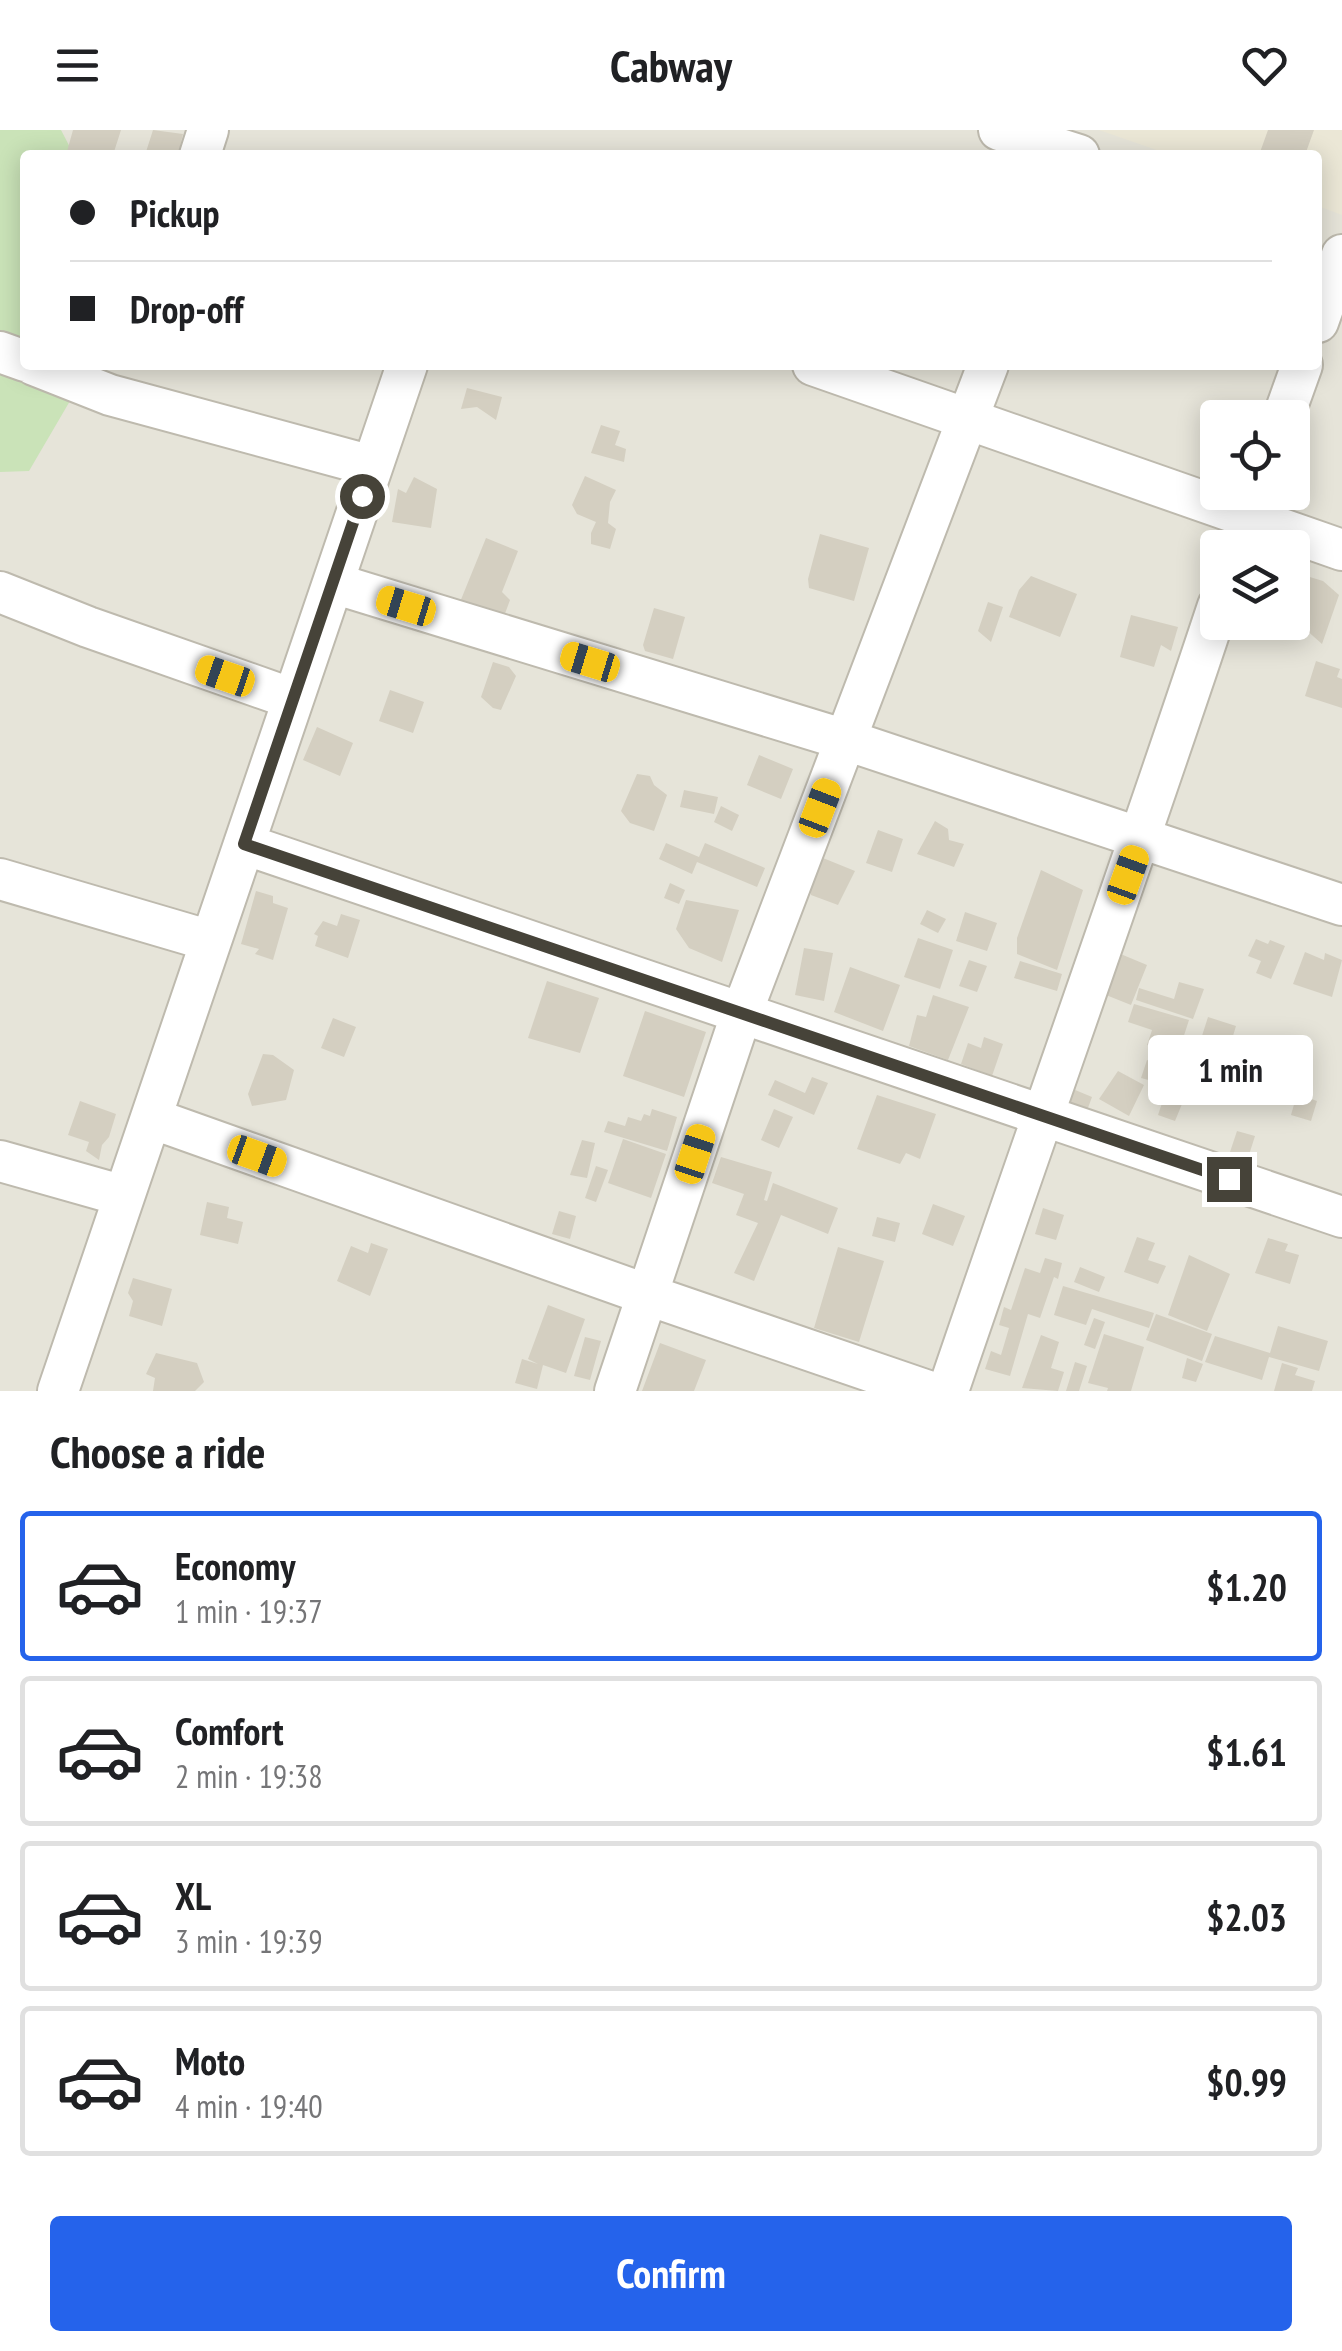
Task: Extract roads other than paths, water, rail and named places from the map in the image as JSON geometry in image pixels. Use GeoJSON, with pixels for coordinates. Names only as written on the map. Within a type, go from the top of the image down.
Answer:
{"type":"FeatureCollection","features":[{"type":"Feature","properties":{"kind":"street"},"geometry":{"type":"LineString","coordinates":[[999,130],[1073,148]]}},
{"type":"Feature","properties":{"kind":"street"},"geometry":{"type":"LineString","coordinates":[[1322,310],[1342,253]]}},
{"type":"Feature","properties":{"kind":"street"},"geometry":{"type":"LineString","coordinates":[[61,370],[115,380],[372,466]]}},
{"type":"Feature","properties":{"kind":"street"},"geometry":{"type":"LineString","coordinates":[[58,1391],[405,370]]}},
{"type":"Feature","properties":{"kind":"street"},"geometry":{"type":"LineString","coordinates":[[826,370],[1342,550]]}},
{"type":"Feature","properties":{"kind":"street"},"geometry":{"type":"LineString","coordinates":[[615,1391],[742,1012],[986,370]]}},
{"type":"Feature","properties":{"kind":"street"},"geometry":{"type":"LineString","coordinates":[[1289,400],[1300,370]]}},
{"type":"Feature","properties":{"kind":"street"},"geometry":{"type":"LineString","coordinates":[[333,584],[846,740],[1342,905]]}},
{"type":"Feature","properties":{"kind":"street"},"geometry":{"type":"LineString","coordinates":[[0,592],[88,628],[293,700]]}},
{"type":"Feature","properties":{"kind":"street"},"geometry":{"type":"LineString","coordinates":[[948,1391],[1207,640]]}},
{"type":"Feature","properties":{"kind":"street"},"geometry":{"type":"LineString","coordinates":[[244,844],[1342,1217]]}},
{"type":"Feature","properties":{"kind":"street"},"geometry":{"type":"LineString","coordinates":[[0,880],[211,941]]}},
{"type":"Feature","properties":{"kind":"street"},"geometry":{"type":"LineString","coordinates":[[151,1118],[928,1391]]}},
{"type":"Feature","properties":{"kind":"street"},"geometry":{"type":"LineString","coordinates":[[0,1162],[124,1196]]}}]}
